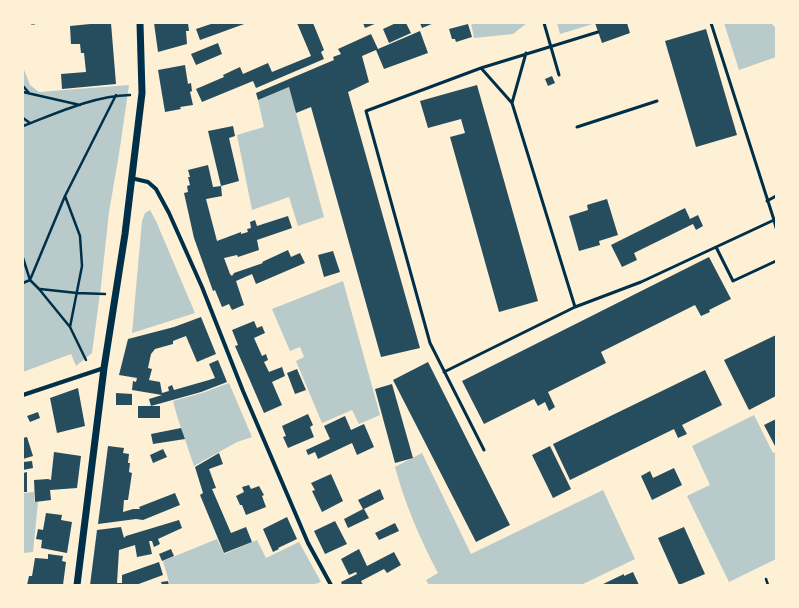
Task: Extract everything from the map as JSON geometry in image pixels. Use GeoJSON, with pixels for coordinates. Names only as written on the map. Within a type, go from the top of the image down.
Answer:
{"type":"FeatureCollection","features":[{"type":"Feature","properties":{"kind":"street"},"geometry":{"type":"LineString","coordinates":[[77,585],[104,368],[125,234],[142,93],[140,23]]}},
{"type":"Feature","properties":{"kind":"street"},"geometry":{"type":"LineString","coordinates":[[131,178],[148,182],[156,189],[170,213],[308,544],[331,585]]}},
{"type":"Feature","properties":{"kind":"street"},"geometry":{"type":"LineString","coordinates":[[23,395],[104,368]]}},
{"type":"Feature","properties":{"kind":"lane"},"geometry":{"type":"LineString","coordinates":[[544,23],[559,75]]}},
{"type":"Feature","properties":{"kind":"lane"},"geometry":{"type":"LineString","coordinates":[[711,23],[776,228]]}},
{"type":"Feature","properties":{"kind":"lane"},"geometry":{"type":"LineString","coordinates":[[484,450],[430,343],[366,112],[481,68],[598,32]]}},
{"type":"Feature","properties":{"kind":"lane"},"geometry":{"type":"LineString","coordinates":[[512,103],[526,53]]}},
{"type":"Feature","properties":{"kind":"lane"},"geometry":{"type":"LineString","coordinates":[[481,68],[512,103],[575,308]]}},
{"type":"Feature","properties":{"kind":"lane"},"geometry":{"type":"LineString","coordinates":[[577,127],[657,101]]}},
{"type":"Feature","properties":{"kind":"lane"},"geometry":{"type":"LineString","coordinates":[[767,201],[776,196]]}},
{"type":"Feature","properties":{"kind":"lane"},"geometry":{"type":"LineString","coordinates":[[444,372],[575,308],[641,282],[774,220]]}},
{"type":"Feature","properties":{"kind":"lane"},"geometry":{"type":"LineString","coordinates":[[716,247],[733,281],[776,261]]}},
{"type":"Feature","properties":{"kind":"path"},"geometry":{"type":"LineString","coordinates":[[23,86],[29,93]]}},
{"type":"Feature","properties":{"kind":"path"},"geometry":{"type":"LineString","coordinates":[[23,92],[80,105]]}},
{"type":"Feature","properties":{"kind":"path"},"geometry":{"type":"LineString","coordinates":[[23,283],[30,280],[65,196],[116,95]]}},
{"type":"Feature","properties":{"kind":"path"},"geometry":{"type":"LineString","coordinates":[[23,126],[80,105],[116,95],[130,95]]}},
{"type":"Feature","properties":{"kind":"path"},"geometry":{"type":"LineString","coordinates":[[23,118],[30,123]]}},
{"type":"Feature","properties":{"kind":"path"},"geometry":{"type":"LineString","coordinates":[[65,196],[80,236],[82,266],[70,327]]}},
{"type":"Feature","properties":{"kind":"path"},"geometry":{"type":"LineString","coordinates":[[23,258],[30,280],[40,289],[70,327],[86,360]]}},
{"type":"Feature","properties":{"kind":"path"},"geometry":{"type":"LineString","coordinates":[[40,289],[77,293],[116,294]]}},
{"type":"Feature","properties":{"kind":"path"},"geometry":{"type":"LineString","coordinates":[[766,579],[768,585]]}},
{"type":"Feature","properties":{"kind":"shaded area"},"geometry":{"type":"Polygon","coordinates":[[[471,23],[527,23],[513,34],[474,38],[471,23]]]}},
{"type":"Feature","properties":{"kind":"shaded area"},"geometry":{"type":"Polygon","coordinates":[[[557,23],[596,23],[560,34],[557,23]]]}},
{"type":"Feature","properties":{"kind":"shaded area"},"geometry":{"type":"Polygon","coordinates":[[[724,23],[771,23],[776,28],[776,57],[739,70],[724,23]]]}},
{"type":"Feature","properties":{"kind":"shaded area"},"geometry":{"type":"Polygon","coordinates":[[[23,67],[30,85],[39,92],[129,85],[109,212],[92,353],[76,366],[71,354],[23,372],[23,67]]]}},
{"type":"Feature","properties":{"kind":"shaded area"},"geometry":{"type":"Polygon","coordinates":[[[289,87],[324,217],[298,226],[289,197],[252,210],[237,135],[264,127],[258,100],[289,87]]]}},
{"type":"Feature","properties":{"kind":"shaded area"},"geometry":{"type":"Polygon","coordinates":[[[150,210],[195,313],[132,333],[142,221],[145,213],[150,210]]]}},
{"type":"Feature","properties":{"kind":"shaded area"},"geometry":{"type":"Polygon","coordinates":[[[343,281],[380,415],[359,424],[352,410],[322,423],[296,361],[304,357],[300,347],[290,351],[272,309],[343,281]]]}},
{"type":"Feature","properties":{"kind":"shaded area"},"geometry":{"type":"Polygon","coordinates":[[[229,383],[252,437],[237,442],[194,466],[173,401],[202,393],[229,383]]]}},
{"type":"Feature","properties":{"kind":"shaded area"},"geometry":{"type":"Polygon","coordinates":[[[754,415],[773,453],[776,452],[776,559],[729,582],[687,496],[710,485],[692,446],[754,415]]]}},
{"type":"Feature","properties":{"kind":"shaded area"},"geometry":{"type":"Polygon","coordinates":[[[422,453],[471,554],[603,490],[635,559],[581,585],[429,585],[426,580],[438,573],[425,547],[403,494],[395,467],[422,453]]]}},
{"type":"Feature","properties":{"kind":"shaded area"},"geometry":{"type":"Polygon","coordinates":[[[34,492],[34,502],[38,502],[33,552],[23,553],[23,493],[34,492]]]}},
{"type":"Feature","properties":{"kind":"shaded area"},"geometry":{"type":"Polygon","coordinates":[[[217,539],[224,554],[257,540],[266,558],[299,542],[321,582],[312,585],[170,585],[163,561],[217,539]]]}},
{"type":"Feature","properties":{"kind":"building"},"geometry":{"type":"Polygon","coordinates":[[[111,23],[116,84],[62,89],[61,74],[86,72],[84,53],[81,53],[80,44],[71,44],[70,26],[111,23]]]}},
{"type":"Feature","properties":{"kind":"building"},"geometry":{"type":"Polygon","coordinates":[[[154,23],[188,23],[189,31],[186,31],[187,44],[158,52],[154,23]]]}},
{"type":"Feature","properties":{"kind":"building"},"geometry":{"type":"Polygon","coordinates":[[[214,23],[247,23],[200,40],[196,29],[214,23]]]}},
{"type":"Feature","properties":{"kind":"building"},"geometry":{"type":"Polygon","coordinates":[[[297,23],[313,23],[324,50],[321,52],[324,59],[256,88],[253,81],[202,102],[196,89],[224,77],[223,75],[240,67],[243,74],[268,63],[272,72],[311,56],[297,23]]]}},
{"type":"Feature","properties":{"kind":"building"},"geometry":{"type":"Polygon","coordinates":[[[363,23],[377,23],[365,28],[363,23]]]}},
{"type":"Feature","properties":{"kind":"building"},"geometry":{"type":"Polygon","coordinates":[[[396,23],[406,23],[411,33],[389,43],[383,29],[396,23]]]}},
{"type":"Feature","properties":{"kind":"building"},"geometry":{"type":"Polygon","coordinates":[[[420,23],[434,23],[422,28],[420,23]]]}},
{"type":"Feature","properties":{"kind":"building"},"geometry":{"type":"Polygon","coordinates":[[[595,23],[627,23],[630,33],[602,43],[595,23]]]}},
{"type":"Feature","properties":{"kind":"building"},"geometry":{"type":"Polygon","coordinates":[[[468,24],[472,37],[456,42],[455,39],[452,39],[449,29],[468,24]]]}},
{"type":"Feature","properties":{"kind":"building"},"geometry":{"type":"Polygon","coordinates":[[[706,29],[737,135],[696,147],[665,41],[706,29]]]}},
{"type":"Feature","properties":{"kind":"building"},"geometry":{"type":"Polygon","coordinates":[[[420,31],[428,53],[384,69],[376,50],[362,56],[369,82],[348,92],[420,348],[381,357],[311,107],[296,113],[289,87],[258,100],[256,93],[334,60],[333,57],[341,54],[338,49],[371,34],[378,49],[420,31]]]}},
{"type":"Feature","properties":{"kind":"building"},"geometry":{"type":"Polygon","coordinates":[[[218,43],[222,54],[196,65],[191,54],[218,43]]]}},
{"type":"Feature","properties":{"kind":"building"},"geometry":{"type":"Polygon","coordinates":[[[185,65],[188,84],[191,83],[192,91],[190,92],[193,105],[180,107],[181,109],[165,112],[158,70],[185,65]]]}},
{"type":"Feature","properties":{"kind":"building"},"geometry":{"type":"Polygon","coordinates":[[[552,76],[555,83],[548,86],[545,79],[552,76]]]}},
{"type":"Feature","properties":{"kind":"building"},"geometry":{"type":"Polygon","coordinates":[[[477,85],[538,301],[499,312],[450,137],[465,133],[461,119],[428,128],[420,101],[477,85]]]}},
{"type":"Feature","properties":{"kind":"building"},"geometry":{"type":"Polygon","coordinates":[[[233,126],[235,136],[229,138],[239,181],[221,186],[208,131],[233,126]]]}},
{"type":"Feature","properties":{"kind":"building"},"geometry":{"type":"Polygon","coordinates":[[[208,165],[213,187],[221,186],[222,196],[206,199],[217,241],[241,232],[241,234],[248,232],[247,229],[251,228],[250,222],[255,220],[257,226],[288,216],[292,228],[257,240],[259,250],[238,257],[237,255],[224,258],[230,274],[232,276],[234,273],[263,263],[262,262],[288,250],[291,257],[300,253],[305,263],[256,284],[252,274],[236,281],[244,305],[232,310],[229,304],[222,307],[215,290],[213,291],[194,238],[184,193],[188,192],[187,186],[190,185],[188,170],[208,165]]]}},
{"type":"Feature","properties":{"kind":"building"},"geometry":{"type":"Polygon","coordinates":[[[607,199],[618,235],[599,241],[600,245],[579,251],[569,216],[588,210],[587,205],[607,199]]]}},
{"type":"Feature","properties":{"kind":"building"},"geometry":{"type":"Polygon","coordinates":[[[685,208],[690,219],[698,215],[703,226],[696,230],[693,224],[634,253],[637,260],[622,267],[611,245],[685,208]]]}},
{"type":"Feature","properties":{"kind":"building"},"geometry":{"type":"Polygon","coordinates":[[[333,251],[340,272],[324,277],[318,255],[333,251]]]}},
{"type":"Feature","properties":{"kind":"building"},"geometry":{"type":"Polygon","coordinates":[[[709,257],[731,299],[709,310],[710,312],[701,316],[695,305],[601,352],[606,363],[548,392],[555,407],[549,411],[545,402],[538,406],[534,399],[484,424],[462,381],[709,257]]]}},
{"type":"Feature","properties":{"kind":"building"},"geometry":{"type":"Polygon","coordinates":[[[201,317],[216,354],[197,362],[186,336],[173,341],[173,344],[155,349],[151,354],[148,368],[152,369],[149,380],[160,382],[162,393],[169,391],[168,387],[172,385],[174,390],[209,380],[215,378],[209,364],[218,360],[227,382],[201,392],[151,406],[149,399],[162,395],[132,390],[133,381],[136,382],[137,378],[119,375],[128,339],[174,327],[201,317]]]}},
{"type":"Feature","properties":{"kind":"building"},"geometry":{"type":"Polygon","coordinates":[[[254,321],[257,328],[262,326],[265,333],[254,338],[262,356],[266,354],[268,360],[264,362],[269,372],[282,367],[285,376],[272,382],[282,405],[264,413],[235,346],[238,345],[232,330],[254,321]]]}},
{"type":"Feature","properties":{"kind":"building"},"geometry":{"type":"Polygon","coordinates":[[[776,335],[776,396],[749,410],[724,360],[776,335]]]}},
{"type":"Feature","properties":{"kind":"building"},"geometry":{"type":"Polygon","coordinates":[[[428,362],[510,525],[476,542],[393,380],[428,362]]]}},
{"type":"Feature","properties":{"kind":"building"},"geometry":{"type":"Polygon","coordinates":[[[297,369],[306,390],[295,394],[287,373],[297,369]]]}},
{"type":"Feature","properties":{"kind":"building"},"geometry":{"type":"Polygon","coordinates":[[[705,370],[722,405],[682,425],[687,434],[678,438],[674,429],[570,480],[553,444],[705,370]]]}},
{"type":"Feature","properties":{"kind":"building"},"geometry":{"type":"Polygon","coordinates":[[[392,384],[413,458],[395,463],[375,389],[392,384]]]}},
{"type":"Feature","properties":{"kind":"building"},"geometry":{"type":"Polygon","coordinates":[[[78,388],[85,426],[57,433],[50,398],[78,388]]]}},
{"type":"Feature","properties":{"kind":"building"},"geometry":{"type":"Polygon","coordinates":[[[116,393],[132,394],[132,405],[116,405],[116,393]]]}},
{"type":"Feature","properties":{"kind":"building"},"geometry":{"type":"Polygon","coordinates":[[[138,406],[160,406],[160,418],[138,418],[138,406]]]}},
{"type":"Feature","properties":{"kind":"building"},"geometry":{"type":"Polygon","coordinates":[[[38,412],[40,418],[30,422],[27,416],[38,412]]]}},
{"type":"Feature","properties":{"kind":"building"},"geometry":{"type":"Polygon","coordinates":[[[308,414],[313,425],[310,427],[314,437],[288,448],[283,437],[286,436],[282,426],[308,414]]]}},
{"type":"Feature","properties":{"kind":"building"},"geometry":{"type":"Polygon","coordinates":[[[345,416],[351,430],[364,424],[374,447],[357,455],[352,443],[318,459],[315,452],[308,455],[306,450],[330,439],[324,426],[345,416]]]}},
{"type":"Feature","properties":{"kind":"building"},"geometry":{"type":"Polygon","coordinates":[[[776,419],[776,448],[764,425],[776,419]]]}},
{"type":"Feature","properties":{"kind":"building"},"geometry":{"type":"Polygon","coordinates":[[[181,428],[185,439],[153,444],[151,434],[181,428]]]}},
{"type":"Feature","properties":{"kind":"building"},"geometry":{"type":"Polygon","coordinates":[[[27,437],[33,456],[23,459],[23,438],[27,437]]]}},
{"type":"Feature","properties":{"kind":"building"},"geometry":{"type":"Polygon","coordinates":[[[108,446],[124,448],[123,453],[129,454],[129,472],[132,473],[128,500],[124,500],[123,512],[133,509],[140,509],[139,507],[175,493],[180,505],[143,520],[136,519],[98,524],[108,446]]]}},
{"type":"Feature","properties":{"kind":"building"},"geometry":{"type":"Polygon","coordinates":[[[550,446],[571,489],[553,498],[532,455],[550,446]]]}},
{"type":"Feature","properties":{"kind":"building"},"geometry":{"type":"Polygon","coordinates":[[[163,449],[167,457],[153,463],[150,455],[163,449]]]}},
{"type":"Feature","properties":{"kind":"building"},"geometry":{"type":"Polygon","coordinates":[[[54,452],[81,456],[77,488],[50,490],[51,500],[35,502],[34,480],[51,480],[54,452]]]}},
{"type":"Feature","properties":{"kind":"building"},"geometry":{"type":"Polygon","coordinates":[[[219,453],[223,464],[209,469],[216,488],[212,489],[231,533],[246,527],[252,542],[224,553],[200,495],[203,493],[195,467],[219,453]]]}},
{"type":"Feature","properties":{"kind":"building"},"geometry":{"type":"Polygon","coordinates":[[[32,461],[33,468],[23,470],[23,462],[32,461]]]}},
{"type":"Feature","properties":{"kind":"building"},"geometry":{"type":"Polygon","coordinates":[[[674,468],[682,485],[652,500],[641,476],[650,471],[653,478],[674,468]]]}},
{"type":"Feature","properties":{"kind":"building"},"geometry":{"type":"Polygon","coordinates":[[[27,472],[27,492],[23,492],[23,473],[27,472]]]}},
{"type":"Feature","properties":{"kind":"building"},"geometry":{"type":"Polygon","coordinates":[[[331,474],[343,501],[322,512],[312,491],[315,490],[311,483],[331,474]]]}},
{"type":"Feature","properties":{"kind":"building"},"geometry":{"type":"Polygon","coordinates":[[[249,485],[251,489],[259,486],[264,495],[262,496],[266,507],[246,515],[236,496],[244,492],[242,487],[249,485]]]}},
{"type":"Feature","properties":{"kind":"building"},"geometry":{"type":"Polygon","coordinates":[[[380,489],[384,499],[364,509],[369,518],[348,528],[344,519],[363,509],[358,500],[380,489]]]}},
{"type":"Feature","properties":{"kind":"building"},"geometry":{"type":"Polygon","coordinates":[[[46,513],[62,515],[61,520],[72,522],[67,553],[41,548],[42,540],[36,539],[38,529],[43,530],[46,513]]]}},
{"type":"Feature","properties":{"kind":"building"},"geometry":{"type":"Polygon","coordinates":[[[287,517],[297,539],[273,552],[263,529],[287,517]]]}},
{"type":"Feature","properties":{"kind":"building"},"geometry":{"type":"Polygon","coordinates":[[[179,520],[182,528],[158,539],[160,544],[154,547],[152,541],[149,541],[152,554],[137,557],[135,545],[119,550],[117,583],[122,583],[122,575],[159,562],[163,575],[136,585],[90,585],[97,530],[121,527],[124,538],[126,536],[179,520]]]}},
{"type":"Feature","properties":{"kind":"building"},"geometry":{"type":"Polygon","coordinates":[[[335,521],[347,544],[325,554],[314,531],[335,521]]]}},
{"type":"Feature","properties":{"kind":"building"},"geometry":{"type":"Polygon","coordinates":[[[395,523],[399,531],[379,540],[375,533],[395,523]]]}},
{"type":"Feature","properties":{"kind":"building"},"geometry":{"type":"Polygon","coordinates":[[[684,527],[705,574],[679,585],[658,538],[684,527]]]}},
{"type":"Feature","properties":{"kind":"building"},"geometry":{"type":"Polygon","coordinates":[[[171,549],[174,556],[162,561],[159,554],[171,549]]]}},
{"type":"Feature","properties":{"kind":"building"},"geometry":{"type":"Polygon","coordinates":[[[359,549],[367,566],[394,552],[401,565],[387,573],[384,569],[361,581],[363,585],[342,585],[341,582],[357,574],[356,572],[349,575],[341,559],[359,549]]]}},
{"type":"Feature","properties":{"kind":"building"},"geometry":{"type":"Polygon","coordinates":[[[48,554],[63,556],[62,561],[66,562],[63,585],[27,585],[29,576],[32,576],[35,558],[48,559],[48,554]]]}},
{"type":"Feature","properties":{"kind":"building"},"geometry":{"type":"Polygon","coordinates":[[[633,572],[639,585],[601,585],[624,574],[624,576],[633,572]]]}},
{"type":"Feature","properties":{"kind":"building"},"geometry":{"type":"Polygon","coordinates":[[[168,581],[169,585],[162,585],[161,582],[168,581]]]}}]}
